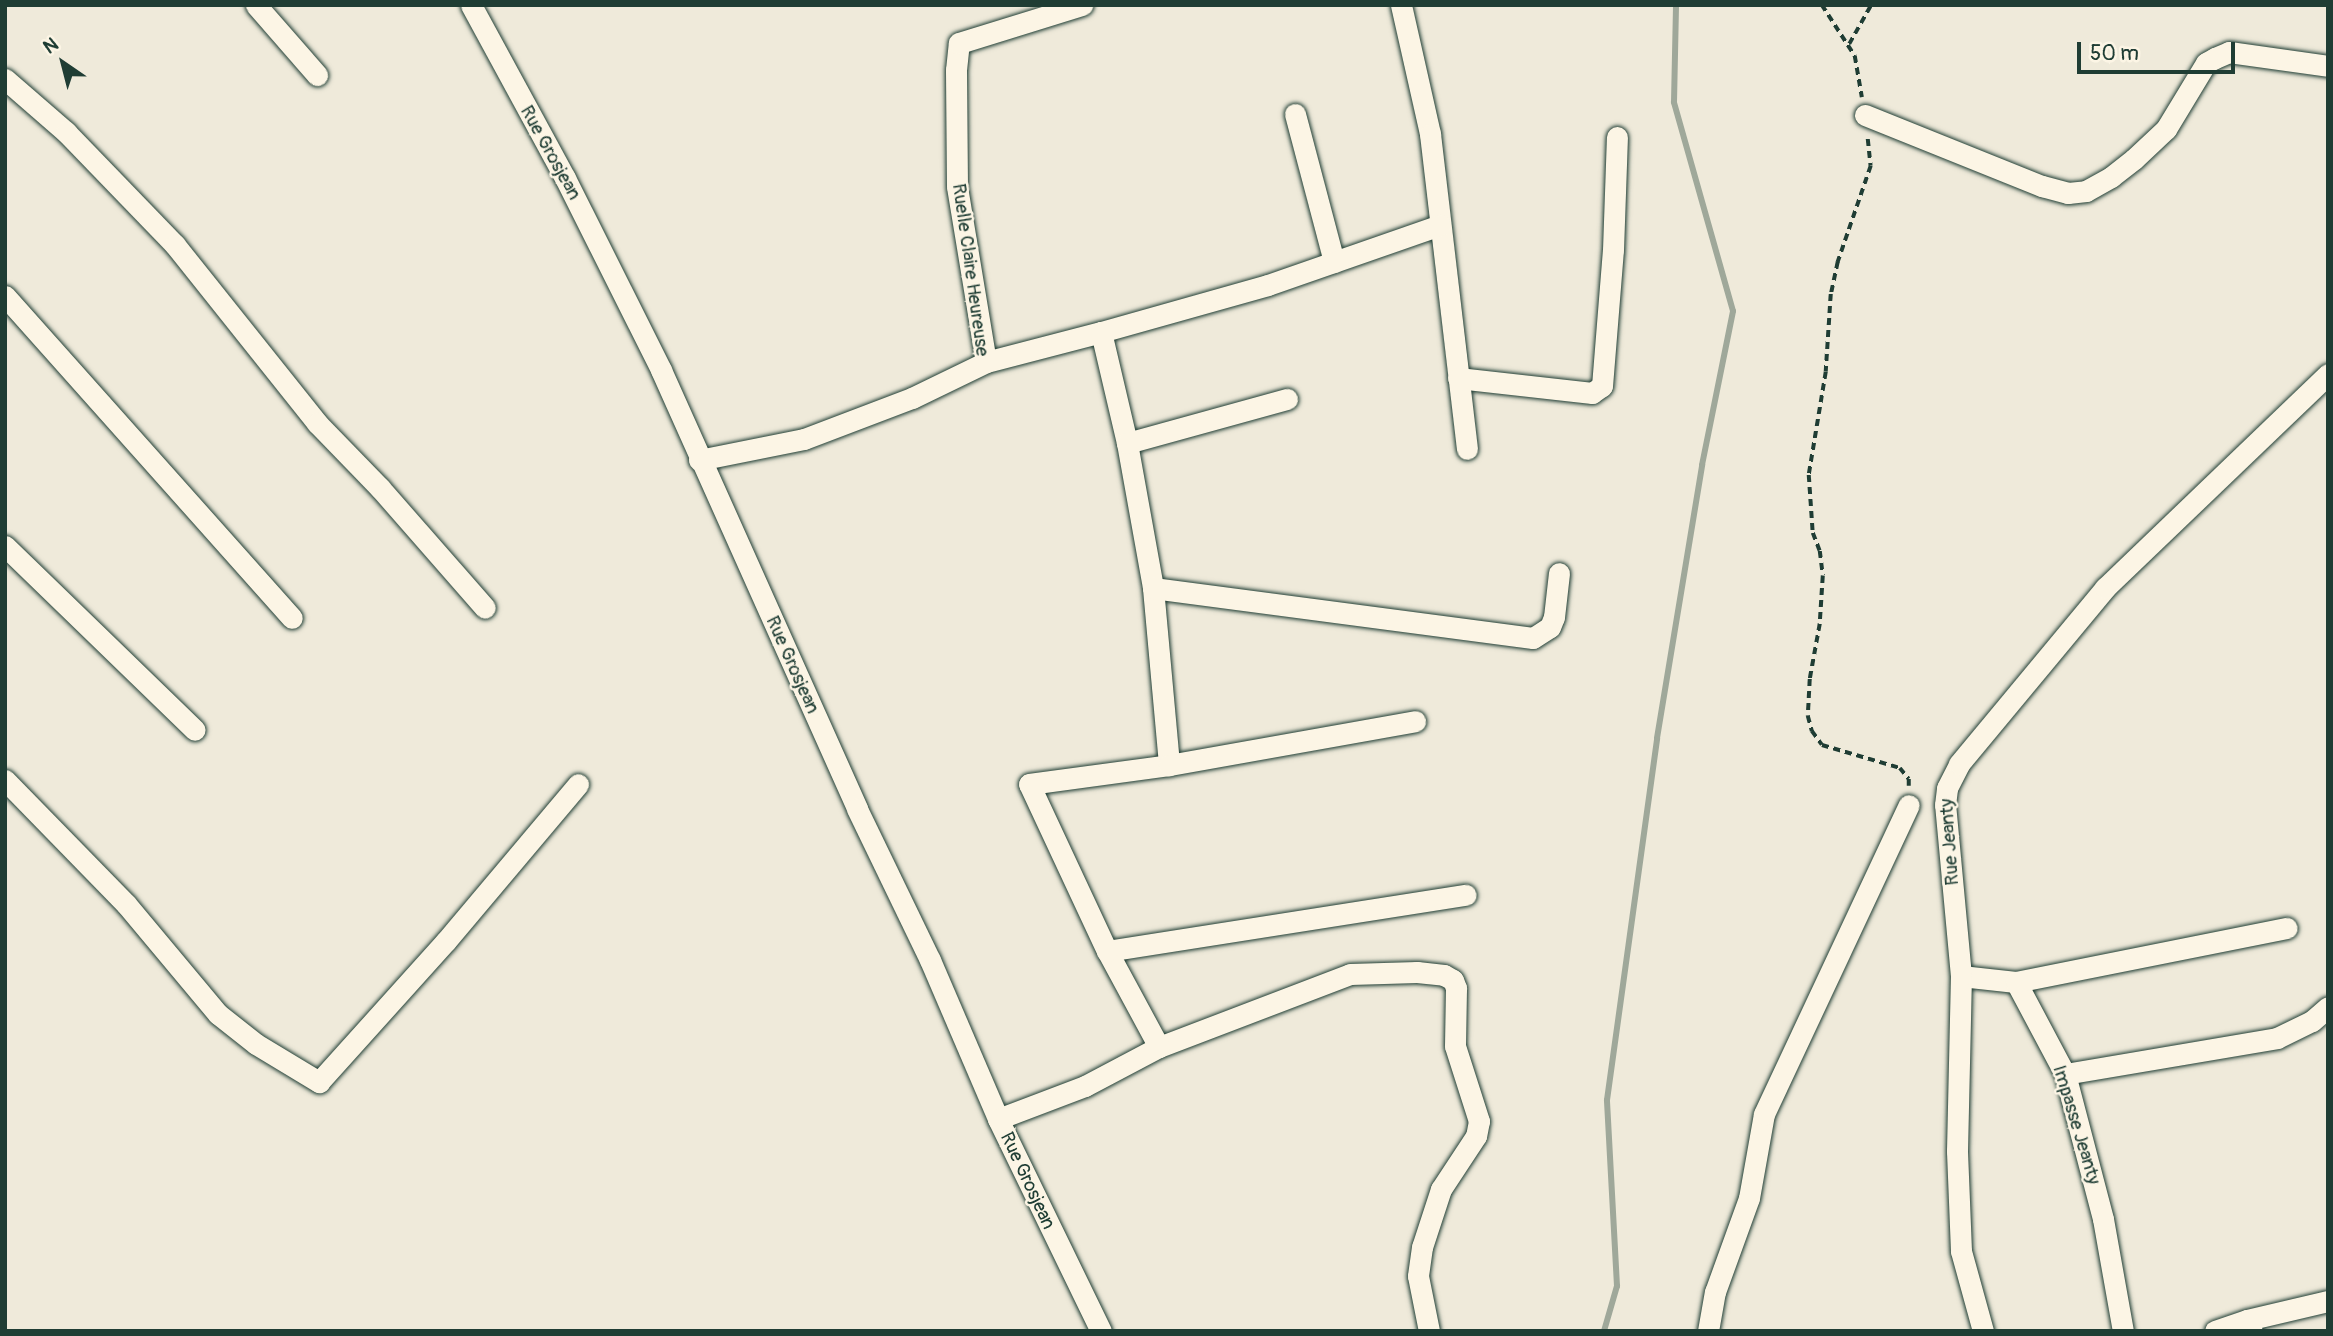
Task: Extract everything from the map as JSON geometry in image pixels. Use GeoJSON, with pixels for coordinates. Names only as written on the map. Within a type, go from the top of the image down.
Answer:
{"type":"FeatureCollection","features":[{"type":"Feature","properties":{"kind":"street"},"geometry":{"type":"LineString","coordinates":[[256,5],[317,75]]}},
{"type":"Feature","properties":{"kind":"street","name":"Rue Grosjean"},"geometry":{"type":"LineString","coordinates":[[471,5],[630,305],[857,809],[930,960],[998,1119],[1101,1331]]}},
{"type":"Feature","properties":{"kind":"street","name":"Ruelle Claire Heureuse"},"geometry":{"type":"LineString","coordinates":[[699,460],[804,439],[912,398],[986,362],[957,186],[956,70],[959,43],[1082,5]]}},
{"type":"Feature","properties":{"kind":"street"},"geometry":{"type":"LineString","coordinates":[[1401,5],[1430,134],[1467,449]]}},
{"type":"Feature","properties":{"kind":"street"},"geometry":{"type":"LineString","coordinates":[[1866,115],[2042,186],[2068,193],[2086,191],[2111,177],[2134,159],[2165,129],[2206,63],[2215,58],[2229,52],[2328,66]]}},
{"type":"Feature","properties":{"kind":"street"},"geometry":{"type":"LineString","coordinates":[[5,79],[66,132],[175,245],[317,423],[380,488],[485,608]]}},
{"type":"Feature","properties":{"kind":"street"},"geometry":{"type":"LineString","coordinates":[[1295,114],[1334,262]]}},
{"type":"Feature","properties":{"kind":"street"},"geometry":{"type":"LineString","coordinates":[[1458,378],[1592,393],[1602,386],[1613,250],[1617,137]]}},
{"type":"Feature","properties":{"kind":"street"},"geometry":{"type":"LineString","coordinates":[[986,362],[1268,285],[1440,225]]}},
{"type":"Feature","properties":{"kind":"street"},"geometry":{"type":"LineString","coordinates":[[5,296],[292,618]]}},
{"type":"Feature","properties":{"kind":"street"},"geometry":{"type":"LineString","coordinates":[[1101,332],[1127,443],[1153,588],[1169,765]]}},
{"type":"Feature","properties":{"kind":"street","name":"Rue Jeanty"},"geometry":{"type":"LineString","coordinates":[[1983,1331],[1961,1251],[1957,1151],[1961,976],[1945,805],[1947,788],[1959,764],[2105,588],[2328,374]]}},
{"type":"Feature","properties":{"kind":"street"},"geometry":{"type":"LineString","coordinates":[[1127,443],[1287,399]]}},
{"type":"Feature","properties":{"kind":"street"},"geometry":{"type":"LineString","coordinates":[[5,546],[195,730]]}},
{"type":"Feature","properties":{"kind":"street"},"geometry":{"type":"LineString","coordinates":[[1153,588],[1533,638],[1550,627],[1554,617],[1559,573]]}},
{"type":"Feature","properties":{"kind":"street"},"geometry":{"type":"LineString","coordinates":[[1159,1047],[1107,951],[1029,784],[1169,765],[1415,721]]}},
{"type":"Feature","properties":{"kind":"street"},"geometry":{"type":"LineString","coordinates":[[5,780],[126,904],[218,1014],[256,1044],[319,1082],[446,941],[578,784]]}},
{"type":"Feature","properties":{"kind":"street"},"geometry":{"type":"LineString","coordinates":[[1708,1331],[1715,1292],[1749,1198],[1764,1114],[1909,805]]}},
{"type":"Feature","properties":{"kind":"street"},"geometry":{"type":"LineString","coordinates":[[1107,951],[1466,895]]}},
{"type":"Feature","properties":{"kind":"street"},"geometry":{"type":"LineString","coordinates":[[1961,976],[2016,982],[2287,928]]}},
{"type":"Feature","properties":{"kind":"street"},"geometry":{"type":"LineString","coordinates":[[998,1119],[1085,1086],[1159,1047],[1350,974],[1417,972],[1450,977],[1456,988],[1455,1046],[1479,1121],[1476,1136],[1441,1189],[1422,1247],[1418,1276],[1429,1331]]}},
{"type":"Feature","properties":{"kind":"street","name":"Impasse Jeanty"},"geometry":{"type":"LineString","coordinates":[[2016,982],[2065,1074],[2103,1219],[2123,1331]]}},
{"type":"Feature","properties":{"kind":"street"},"geometry":{"type":"LineString","coordinates":[[2065,1074],[2277,1038],[2304,1026],[2328,1007]]}},
{"type":"Feature","properties":{"kind":"street"},"geometry":{"type":"LineString","coordinates":[[2215,1331],[2250,1325],[2328,1301]]}},
{"type":"Feature","properties":{"kind":"path"},"geometry":{"type":"LineString","coordinates":[[1822,5],[1855,56],[1866,115],[1871,166],[1838,262],[1831,294],[1826,372],[1809,475],[1813,533],[1820,551],[1823,576],[1820,624],[1810,678],[1808,716],[1812,731],[1822,745],[1900,768],[1909,779],[1909,805]]}},
{"type":"Feature","properties":{"kind":"path"},"geometry":{"type":"LineString","coordinates":[[1849,44],[1871,5]]}},
{"type":"Feature","properties":{"kind":"waterway"},"geometry":{"type":"LineString","coordinates":[[1604,1331],[1617,1286],[1607,1100],[1657,738],[1702,465],[1733,311],[1674,102],[1676,5]]}}]}
